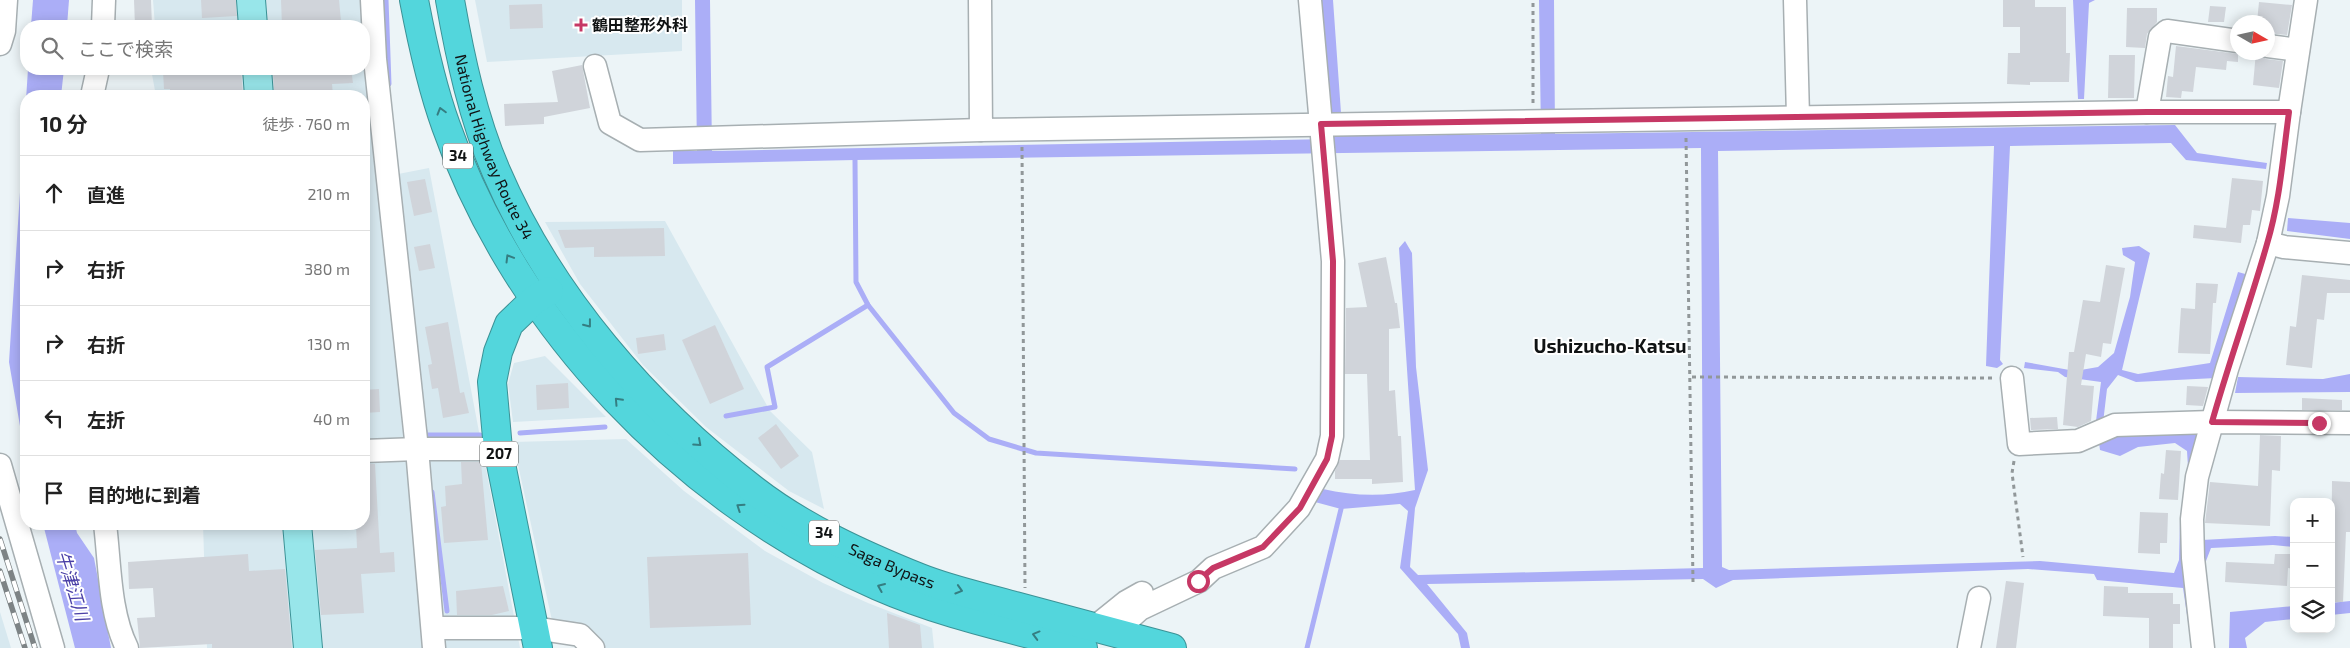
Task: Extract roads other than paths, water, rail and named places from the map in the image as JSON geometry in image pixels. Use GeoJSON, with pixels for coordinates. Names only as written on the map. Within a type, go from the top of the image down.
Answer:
{"type":"FeatureCollection","features":[{"type":"Feature","properties":{"kind":"highway","name":"National Highway Route 34"},"geometry":{"type":"LineString","coordinates":[[414,0],[425,55],[446,126],[472,190],[534,300]]}},
{"type":"Feature","properties":{"kind":"highway","name":"National Highway Route 34"},"geometry":{"type":"LineString","coordinates":[[450,0],[473,104],[496,171],[526,230],[559,284]]}},
{"type":"Feature","properties":{"kind":"highway","name":"207"},"geometry":{"type":"LineString","coordinates":[[536,638],[498,449],[492,382],[498,352],[509,324],[534,300],[559,284]]}},
{"type":"Feature","properties":{"kind":"highway","name":"Saga Bypass"},"geometry":{"type":"LineString","coordinates":[[559,284],[615,359],[665,413],[755,491],[808,525],[868,556],[923,579],[1021,608],[1080,642]]}},
{"type":"Feature","properties":{"kind":"highway","name":"Saga Bypass"},"geometry":{"type":"LineString","coordinates":[[534,300],[581,361],[631,415],[721,493],[772,528],[834,564],[878,586],[933,607],[1080,642],[1172,648]]}},
{"type":"Feature","properties":{"kind":"main road"},"geometry":{"type":"LineString","coordinates":[[251,0],[253,20]]}},
{"type":"Feature","properties":{"kind":"main road"},"geometry":{"type":"LineString","coordinates":[[257,75],[259,90]]}},
{"type":"Feature","properties":{"kind":"main road"},"geometry":{"type":"LineString","coordinates":[[298,530],[308,648]]}},
{"type":"Feature","properties":{"kind":"street"},"geometry":{"type":"LineString","coordinates":[[0,44],[4,31],[6,0]]}},
{"type":"Feature","properties":{"kind":"street"},"geometry":{"type":"LineString","coordinates":[[103,20],[104,0]]}},
{"type":"Feature","properties":{"kind":"street"},"geometry":{"type":"LineString","coordinates":[[372,0],[375,59],[417,449],[434,638],[536,638],[580,635],[593,648]]}},
{"type":"Feature","properties":{"kind":"street"},"geometry":{"type":"LineString","coordinates":[[980,0],[981,130]]}},
{"type":"Feature","properties":{"kind":"street"},"geometry":{"type":"LineString","coordinates":[[1130,618],[1140,610],[1198,581],[1213,568],[1263,547],[1300,508],[1327,459],[1332,436],[1333,261],[1310,0]]}},
{"type":"Feature","properties":{"kind":"street"},"geometry":{"type":"LineString","coordinates":[[1796,0],[1798,117]]}},
{"type":"Feature","properties":{"kind":"street"},"geometry":{"type":"LineString","coordinates":[[2203,648],[2192,558],[2192,519],[2198,477],[2227,369],[2268,243],[2278,196],[2306,0]]}},
{"type":"Feature","properties":{"kind":"street"},"geometry":{"type":"LineString","coordinates":[[2147,112],[2160,37],[2167,31],[2230,40]]}},
{"type":"Feature","properties":{"kind":"street"},"geometry":{"type":"LineString","coordinates":[[2275,47],[2298,50]]}},
{"type":"Feature","properties":{"kind":"street"},"geometry":{"type":"LineString","coordinates":[[595,66],[610,123],[640,140],[1022,129],[1322,138],[1349,124],[2147,112],[2289,112]]}},
{"type":"Feature","properties":{"kind":"street"},"geometry":{"type":"LineString","coordinates":[[93,90],[97,75]]}},
{"type":"Feature","properties":{"kind":"street"},"geometry":{"type":"LineString","coordinates":[[2268,243],[2284,247],[2350,252]]}},
{"type":"Feature","properties":{"kind":"street"},"geometry":{"type":"LineString","coordinates":[[2012,378],[2019,444],[2078,441],[2114,425],[2212,422],[2350,423]]}},
{"type":"Feature","properties":{"kind":"street"},"geometry":{"type":"LineString","coordinates":[[370,451],[498,449]]}},
{"type":"Feature","properties":{"kind":"street"},"geometry":{"type":"LineString","coordinates":[[1,474],[53,648]]}},
{"type":"Feature","properties":{"kind":"street"},"geometry":{"type":"LineString","coordinates":[[106,530],[114,602],[121,637],[127,648]]}},
{"type":"Feature","properties":{"kind":"street"},"geometry":{"type":"LineString","coordinates":[[1080,642],[1126,602],[1191,568],[1213,568]]}},
{"type":"Feature","properties":{"kind":"street"},"geometry":{"type":"LineString","coordinates":[[1970,648],[1979,598]]}},
{"type":"Feature","properties":{"kind":"water"},"geometry":{"type":"Polygon","coordinates":[[[33,0],[69,0],[67,20],[31,20],[33,0]]]}},
{"type":"Feature","properties":{"kind":"water"},"geometry":{"type":"Polygon","coordinates":[[[695,0],[710,0],[712,151],[1329,139],[1333,133],[1320,0],[1333,0],[1342,127],[1350,136],[1541,134],[1539,0],[1554,0],[1555,134],[2175,125],[2197,153],[2267,163],[2266,169],[2186,160],[2171,143],[2010,146],[2000,360],[2003,364],[1997,368],[1986,366],[1994,146],[1718,151],[1722,567],[1729,570],[2040,561],[2174,573],[2179,560],[2180,520],[2184,519],[2190,635],[2183,588],[2097,580],[2094,574],[2028,569],[1733,580],[1716,588],[1703,579],[1427,584],[1467,633],[1470,648],[1461,648],[1458,634],[1400,568],[1408,511],[1400,504],[1341,509],[1315,502],[1323,489],[1369,495],[1415,490],[1399,248],[1405,241],[1412,253],[1416,367],[1428,470],[1415,508],[1410,567],[1418,575],[1703,568],[1701,148],[673,164],[673,151],[697,151],[695,0]]]}},
{"type":"Feature","properties":{"kind":"water"},"geometry":{"type":"Polygon","coordinates":[[[2073,0],[2095,0],[2089,3],[2084,99],[2078,99],[2073,0]]]}},
{"type":"Feature","properties":{"kind":"water"},"geometry":{"type":"Polygon","coordinates":[[[28,75],[63,75],[62,90],[26,90],[28,75]]]}},
{"type":"Feature","properties":{"kind":"water"},"geometry":{"type":"Polygon","coordinates":[[[20,192],[20,426],[9,362],[20,192]]]}},
{"type":"Feature","properties":{"kind":"water"},"geometry":{"type":"Polygon","coordinates":[[[2288,218],[2350,223],[2350,239],[2287,231],[2288,218]]]}},
{"type":"Feature","properties":{"kind":"water"},"geometry":{"type":"Polygon","coordinates":[[[2139,246],[2150,253],[2122,370],[2138,374],[2210,363],[2238,272],[2249,275],[2216,378],[2136,382],[2118,375],[2107,389],[2103,423],[2120,432],[2195,433],[2200,436],[2192,470],[2188,467],[2187,451],[2175,443],[2138,447],[2120,456],[2100,450],[2096,421],[2101,382],[2065,377],[2058,372],[2024,368],[2025,362],[2075,371],[2098,367],[2114,353],[2130,297],[2135,262],[2123,255],[2122,248],[2139,246]]]}},
{"type":"Feature","properties":{"kind":"water"},"geometry":{"type":"Polygon","coordinates":[[[2350,374],[2350,392],[2235,393],[2238,377],[2323,379],[2350,374]]]}},
{"type":"Feature","properties":{"kind":"water","name":"牛津江川"},"geometry":{"type":"Polygon","coordinates":[[[45,530],[76,530],[94,558],[111,648],[75,648],[45,530]]]}},
{"type":"Feature","properties":{"kind":"water"},"geometry":{"type":"Polygon","coordinates":[[[2290,537],[2290,547],[2273,545],[2211,548],[2206,561],[2203,561],[2202,540],[2290,537]]]}},
{"type":"Feature","properties":{"kind":"water"},"geometry":{"type":"Polygon","coordinates":[[[2350,601],[2350,613],[2335,615],[2335,603],[2350,601]]]}},
{"type":"Feature","properties":{"kind":"water"},"geometry":{"type":"Polygon","coordinates":[[[2290,606],[2290,619],[2265,622],[2245,638],[2247,648],[2229,648],[2230,612],[2290,606]]]}},
{"type":"Feature","properties":{"kind":"waterway"},"geometry":{"type":"LineString","coordinates":[[386,0],[389,84]]}},
{"type":"Feature","properties":{"kind":"waterway"},"geometry":{"type":"LineString","coordinates":[[855,160],[856,282],[868,305],[954,413],[989,439],[1036,453],[1295,469]]}},
{"type":"Feature","properties":{"kind":"waterway"},"geometry":{"type":"LineString","coordinates":[[726,416],[775,407],[767,367],[868,305]]}},
{"type":"Feature","properties":{"kind":"waterway"},"geometry":{"type":"LineString","coordinates":[[520,433],[605,427]]}},
{"type":"Feature","properties":{"kind":"waterway"},"geometry":{"type":"LineString","coordinates":[[425,431],[425,435],[480,435]]}},
{"type":"Feature","properties":{"kind":"waterway"},"geometry":{"type":"LineString","coordinates":[[432,492],[447,611]]}},
{"type":"Feature","properties":{"kind":"waterway"},"geometry":{"type":"LineString","coordinates":[[1307,648],[1341,509]]}},
{"type":"Feature","properties":{"kind":"railway"},"geometry":{"type":"LineString","coordinates":[[0,539],[35,648]]}},
{"type":"Feature","properties":{"kind":"railway"},"geometry":{"type":"LineString","coordinates":[[0,571],[25,648]]}},
{"type":"Feature","properties":{"kind":"place","name":"鶴田整形外科"},"geometry":{"type":"Point","coordinates":[581,25]}},
{"type":"Feature","properties":{"kind":"district","name":"Ushizucho-Katsu"},"geometry":{"type":"Point","coordinates":[1610,346]}}]}
